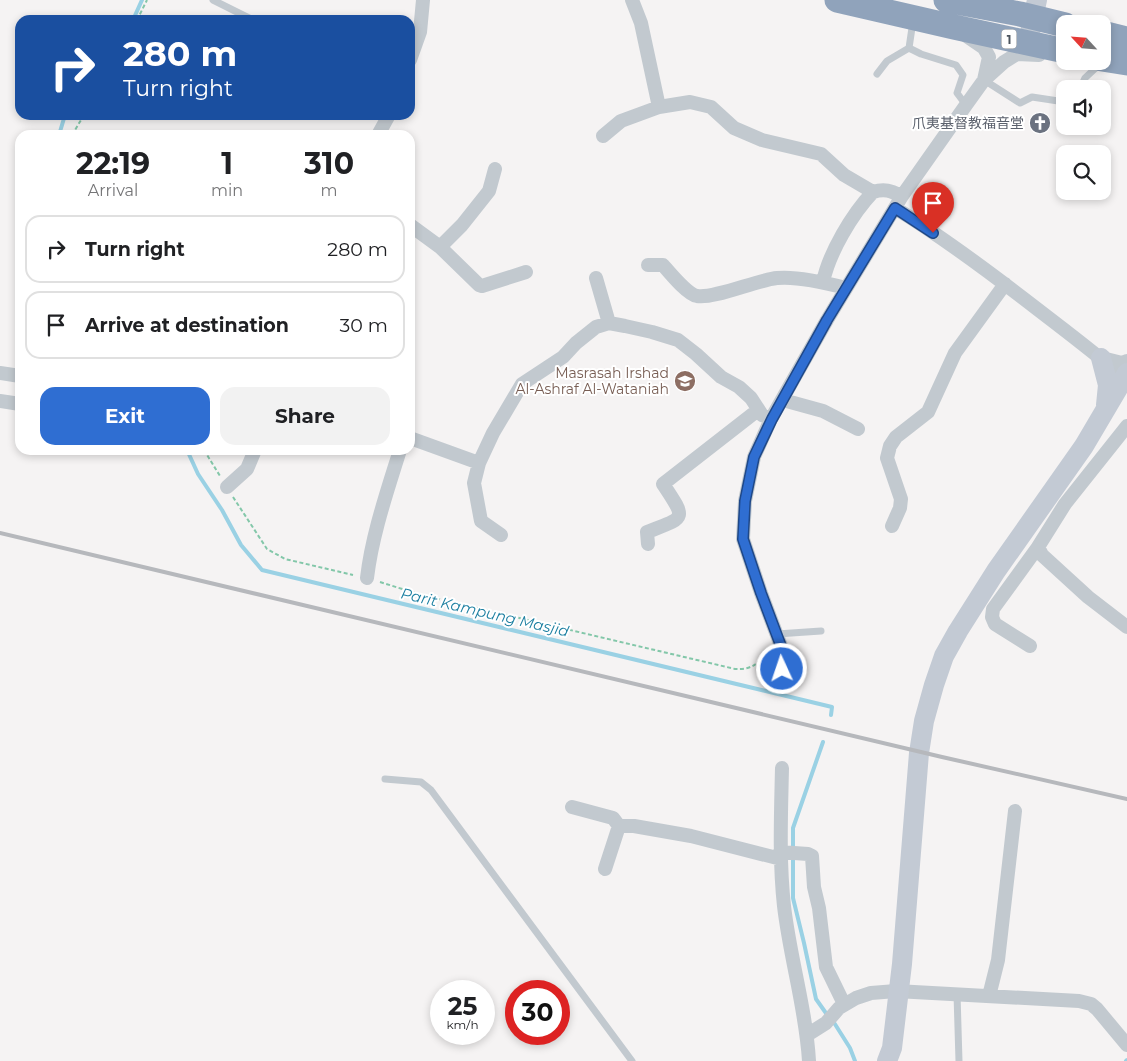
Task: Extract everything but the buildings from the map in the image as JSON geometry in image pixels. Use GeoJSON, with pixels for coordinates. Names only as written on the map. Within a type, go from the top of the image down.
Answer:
{"type":"FeatureCollection","features":[{"type":"Feature","properties":{"kind":"highway","name":"1"},"geometry":{"type":"LineString","coordinates":[[837,0],[1056,48]]}},
{"type":"Feature","properties":{"kind":"highway","name":"1"},"geometry":{"type":"LineString","coordinates":[[946,0],[1035,9],[1056,20]]}},
{"type":"Feature","properties":{"kind":"highway"},"geometry":{"type":"LineString","coordinates":[[1111,35],[1127,39]]}},
{"type":"Feature","properties":{"kind":"street"},"geometry":{"type":"LineString","coordinates":[[415,46],[420,32],[423,0]]}},
{"type":"Feature","properties":{"kind":"street"},"geometry":{"type":"LineString","coordinates":[[632,0],[641,23],[659,107]]}},
{"type":"Feature","properties":{"kind":"street"},"geometry":{"type":"LineString","coordinates":[[1028,42],[1035,9]]}},
{"type":"Feature","properties":{"kind":"street"},"geometry":{"type":"LineString","coordinates":[[954,27],[984,48],[989,56],[984,80]]}},
{"type":"Feature","properties":{"kind":"street"},"geometry":{"type":"LineString","coordinates":[[782,669],[779,640],[743,539],[745,501],[754,457],[772,419],[846,288],[899,202],[984,80],[1004,62],[1017,54],[1056,56]]}},
{"type":"Feature","properties":{"kind":"street"},"geometry":{"type":"LineString","coordinates":[[603,136],[621,121],[659,107],[690,102],[711,107],[734,128],[755,137],[821,154],[844,175],[872,192]]}},
{"type":"Feature","properties":{"kind":"street"},"geometry":{"type":"LineString","coordinates":[[440,247],[462,225],[490,191],[495,169]]}},
{"type":"Feature","properties":{"kind":"street"},"geometry":{"type":"LineString","coordinates":[[823,282],[835,248],[872,192],[881,189],[890,190],[919,222],[1005,284],[1101,358],[1122,363],[1126,373],[1084,446],[996,571],[958,630],[944,656],[924,721],[919,753],[902,964],[892,1048],[887,1061]]}},
{"type":"Feature","properties":{"kind":"street"},"geometry":{"type":"LineString","coordinates":[[415,229],[440,247],[479,285],[482,286],[526,272]]}},
{"type":"Feature","properties":{"kind":"street"},"geometry":{"type":"LineString","coordinates":[[648,265],[663,265],[686,289],[697,296],[709,295],[777,278],[823,282],[846,288]]}},
{"type":"Feature","properties":{"kind":"street"},"geometry":{"type":"LineString","coordinates":[[596,278],[609,323]]}},
{"type":"Feature","properties":{"kind":"street"},"geometry":{"type":"LineString","coordinates":[[892,526],[901,504],[901,499],[887,458],[890,446],[896,437],[928,412],[955,353],[1005,284]]}},
{"type":"Feature","properties":{"kind":"street"},"geometry":{"type":"LineString","coordinates":[[501,535],[481,521],[474,483],[478,463],[522,384],[563,358],[576,343],[596,327],[609,323],[652,332],[678,340],[721,377],[739,387],[751,398],[762,415],[772,419]]}},
{"type":"Feature","properties":{"kind":"street"},"geometry":{"type":"LineString","coordinates":[[1101,358],[1108,385],[1106,407]]}},
{"type":"Feature","properties":{"kind":"street"},"geometry":{"type":"LineString","coordinates":[[0,373],[15,375]]}},
{"type":"Feature","properties":{"kind":"street"},"geometry":{"type":"LineString","coordinates":[[1084,446],[1115,415],[1127,399]]}},
{"type":"Feature","properties":{"kind":"street"},"geometry":{"type":"LineString","coordinates":[[783,400],[823,411],[858,429]]}},
{"type":"Feature","properties":{"kind":"street"},"geometry":{"type":"LineString","coordinates":[[0,401],[15,403]]}},
{"type":"Feature","properties":{"kind":"street"},"geometry":{"type":"LineString","coordinates":[[648,544],[647,532],[676,521],[679,516],[679,507],[663,484],[758,410]]}},
{"type":"Feature","properties":{"kind":"street"},"geometry":{"type":"LineString","coordinates":[[1030,646],[995,624],[992,617],[993,609],[1038,547],[1065,504],[1127,426]]}},
{"type":"Feature","properties":{"kind":"street"},"geometry":{"type":"LineString","coordinates":[[415,440],[478,463]]}},
{"type":"Feature","properties":{"kind":"street"},"geometry":{"type":"LineString","coordinates":[[227,487],[247,469],[253,455]]}},
{"type":"Feature","properties":{"kind":"street"},"geometry":{"type":"LineString","coordinates":[[367,578],[369,560],[399,455]]}},
{"type":"Feature","properties":{"kind":"street"},"geometry":{"type":"LineString","coordinates":[[1038,547],[1042,555],[1088,597],[1127,627]]}},
{"type":"Feature","properties":{"kind":"street"},"geometry":{"type":"LineString","coordinates":[[782,768],[788,854],[784,906],[807,1035],[809,1061]]}},
{"type":"Feature","properties":{"kind":"street"},"geometry":{"type":"LineString","coordinates":[[572,807],[614,818],[619,826]]}},
{"type":"Feature","properties":{"kind":"street"},"geometry":{"type":"LineString","coordinates":[[989,996],[998,960],[1015,811]]}},
{"type":"Feature","properties":{"kind":"street"},"geometry":{"type":"LineString","coordinates":[[619,826],[634,826],[788,854],[808,854],[812,856],[814,887],[819,908],[826,967],[842,1006]]}},
{"type":"Feature","properties":{"kind":"street"},"geometry":{"type":"LineString","coordinates":[[605,869],[619,826]]}},
{"type":"Feature","properties":{"kind":"street"},"geometry":{"type":"LineString","coordinates":[[807,1035],[826,1023],[842,1006],[871,993],[896,991],[1080,1001],[1091,1004],[1124,1036]]}},
{"type":"Feature","properties":{"kind":"lane"},"geometry":{"type":"LineString","coordinates":[[214,0],[243,15]]}},
{"type":"Feature","properties":{"kind":"lane"},"geometry":{"type":"LineString","coordinates":[[909,48],[913,18]]}},
{"type":"Feature","properties":{"kind":"lane"},"geometry":{"type":"LineString","coordinates":[[877,74],[887,61],[909,48]]}},
{"type":"Feature","properties":{"kind":"lane"},"geometry":{"type":"LineString","coordinates":[[909,48],[921,54],[956,64],[963,75],[957,93],[966,105]]}},
{"type":"Feature","properties":{"kind":"lane"},"geometry":{"type":"LineString","coordinates":[[1083,80],[1095,70]]}},
{"type":"Feature","properties":{"kind":"lane"},"geometry":{"type":"LineString","coordinates":[[984,80],[1020,103],[1032,97],[1056,101]]}},
{"type":"Feature","properties":{"kind":"lane"},"geometry":{"type":"LineString","coordinates":[[779,640],[821,631]]}},
{"type":"Feature","properties":{"kind":"lane"},"geometry":{"type":"LineString","coordinates":[[385,779],[421,782],[431,790],[632,1061]]}},
{"type":"Feature","properties":{"kind":"lane"},"geometry":{"type":"LineString","coordinates":[[956,994],[959,1061]]}},
{"type":"Feature","properties":{"kind":"path"},"geometry":{"type":"LineString","coordinates":[[140,15],[147,0]]}},
{"type":"Feature","properties":{"kind":"path"},"geometry":{"type":"LineString","coordinates":[[207,455],[267,549],[285,559],[367,578],[418,594],[735,669],[746,670],[754,667],[770,652],[779,640]]}},
{"type":"Feature","properties":{"kind":"waterway","name":"Parit Kampung Masjid"},"geometry":{"type":"LineString","coordinates":[[135,15],[142,0]]}},
{"type":"Feature","properties":{"kind":"waterway","name":"Parit Kampung Masjid"},"geometry":{"type":"LineString","coordinates":[[60,130],[64,120]]}},
{"type":"Feature","properties":{"kind":"waterway","name":"Parit Kampung Masjid"},"geometry":{"type":"LineString","coordinates":[[189,455],[198,474],[222,510],[241,545],[262,570],[832,707],[831,715]]}},
{"type":"Feature","properties":{"kind":"waterway","name":"Parit Kampung Masjid"},"geometry":{"type":"LineString","coordinates":[[823,742],[793,828],[793,898],[816,999],[828,1016]]}},
{"type":"Feature","properties":{"kind":"waterway","name":"Parit Kampung Masjid"},"geometry":{"type":"LineString","coordinates":[[833,1021],[850,1048],[855,1061]]}},
{"type":"Feature","properties":{"kind":"railway"},"geometry":{"type":"LineString","coordinates":[[0,533],[942,757],[1127,799]]}},
{"type":"Feature","properties":{"kind":"place","name":"爪夷基督教福音堂"},"geometry":{"type":"Point","coordinates":[1040,123]}},
{"type":"Feature","properties":{"kind":"place","name":"Masrasah Irshad Al-Ashraf Al-Wataniah"},"geometry":{"type":"Point","coordinates":[685,381]}},
{"type":"Feature","properties":{"kind":"route"},"geometry":{"type":"LineString","coordinates":[[782,669],[781,646],[743,539],[745,501],[754,457],[772,419],[827,320],[895,208],[933,233]]}}]}
